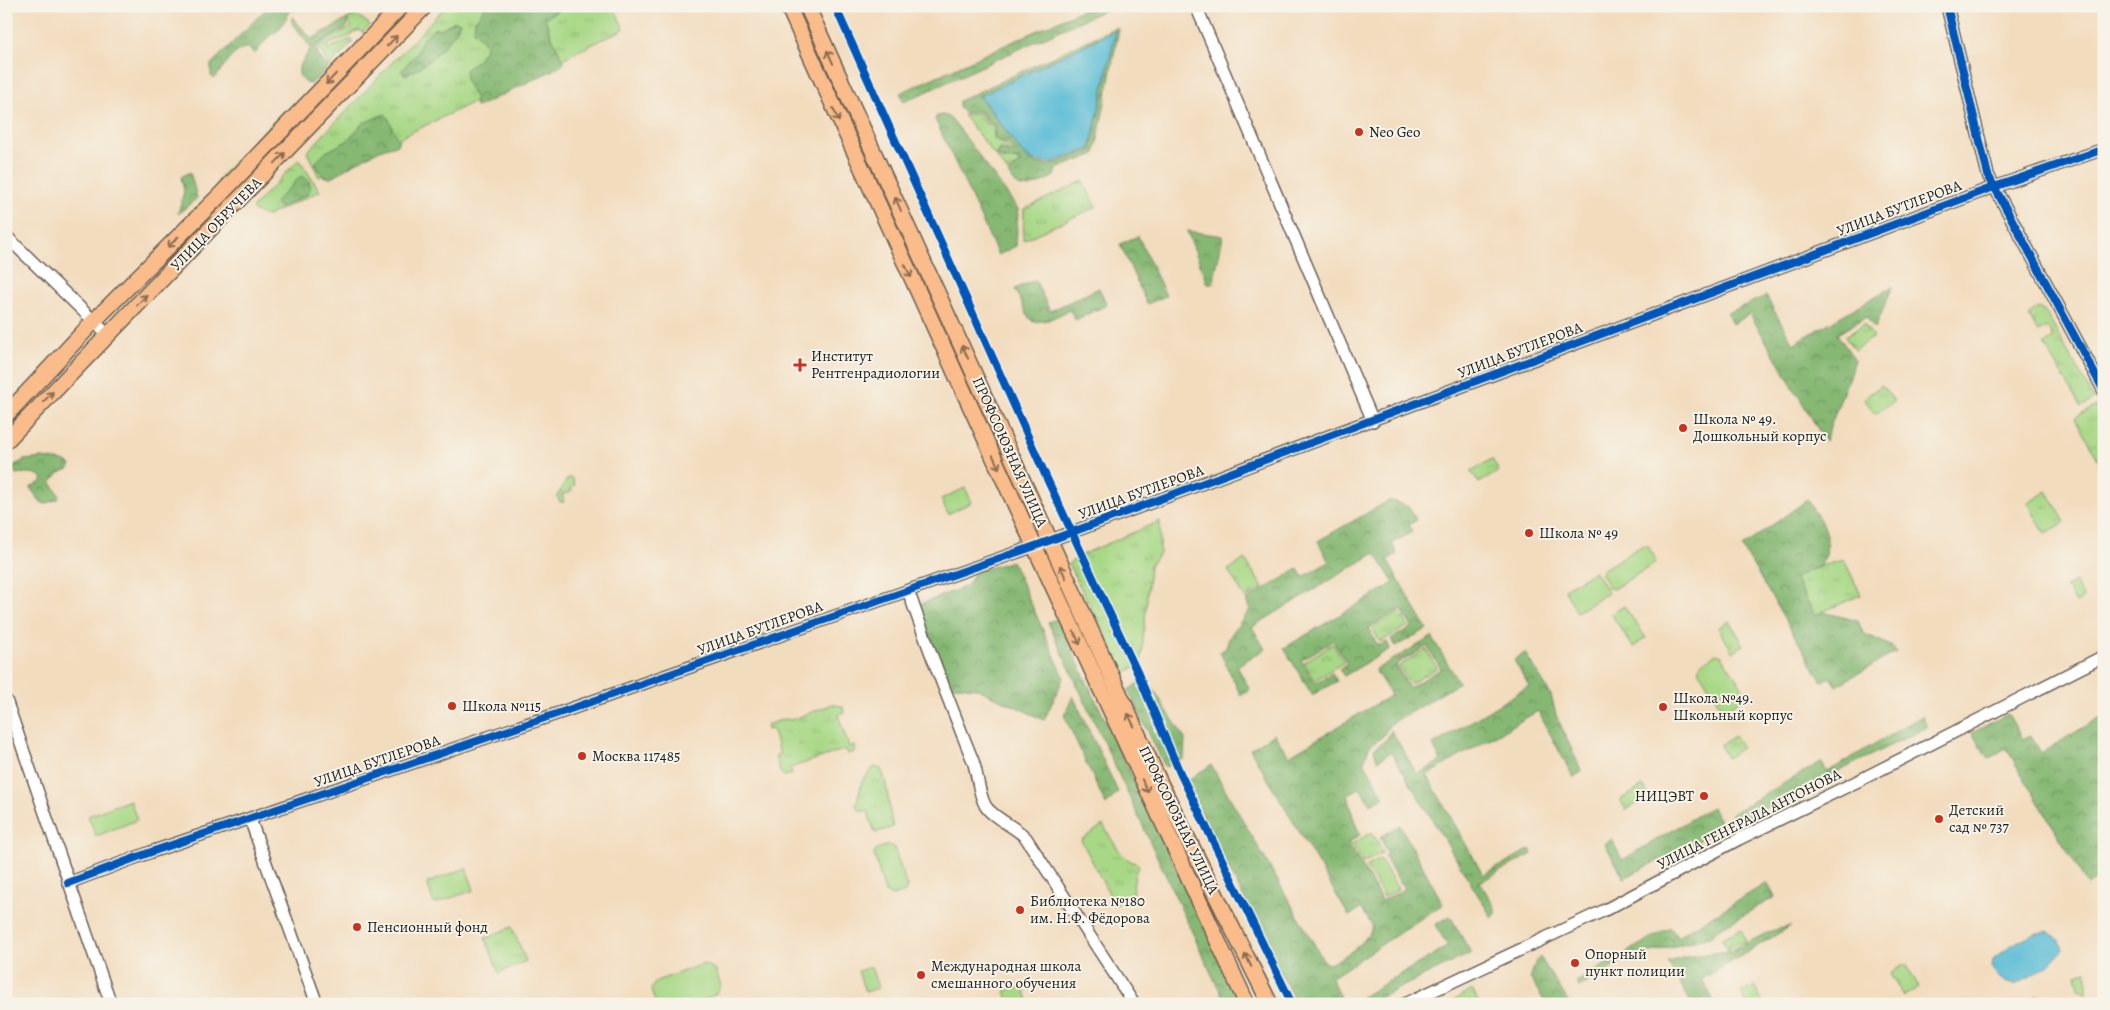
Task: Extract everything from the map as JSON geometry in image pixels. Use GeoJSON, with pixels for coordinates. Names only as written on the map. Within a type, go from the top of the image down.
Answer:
{"type":"FeatureCollection","features":[{"type":"Feature","properties":{"kind":"main road","name":"УЛИЦА ОБРУЧЕВА"},"geometry":{"type":"LineString","coordinates":[[6,416],[94,320],[220,195],[401,6]]}},
{"type":"Feature","properties":{"kind":"main road","name":"УЛИЦА ОБРУЧЕВА"},"geometry":{"type":"LineString","coordinates":[[6,441],[425,6]]}},
{"type":"Feature","properties":{"kind":"main road","name":"ПРОФСОЮЗНАЯ УЛИЦА"},"geometry":{"type":"LineString","coordinates":[[788,6],[1042,544],[1270,1004]]}},
{"type":"Feature","properties":{"kind":"main road","name":"ПРОФСОЮЗНАЯ УЛИЦА"},"geometry":{"type":"LineString","coordinates":[[806,6],[999,427],[1042,544],[1247,1004]]}},
{"type":"Feature","properties":{"kind":"street"},"geometry":{"type":"LineString","coordinates":[[1196,6],[1374,421]]}},
{"type":"Feature","properties":{"kind":"street"},"geometry":{"type":"LineString","coordinates":[[1947,6],[1988,175],[2104,391]]}},
{"type":"Feature","properties":{"kind":"street","name":"УЛИЦА БУТЛЕРОВА"},"geometry":{"type":"LineString","coordinates":[[68,882],[1042,544],[1994,187],[2104,149]]}},
{"type":"Feature","properties":{"kind":"street"},"geometry":{"type":"LineString","coordinates":[[220,195],[221,206],[226,208],[233,207]]}},
{"type":"Feature","properties":{"kind":"street"},"geometry":{"type":"LineString","coordinates":[[6,236],[108,335]]}},
{"type":"Feature","properties":{"kind":"street"},"geometry":{"type":"LineString","coordinates":[[908,590],[976,769],[985,805],[989,811],[1018,830],[1026,838],[1134,1004]]}},
{"type":"Feature","properties":{"kind":"street","name":"УЛИЦА ГЕНЕРАЛА АНТОНОВА"},"geometry":{"type":"LineString","coordinates":[[1405,1004],[1605,910],[1739,839],[2104,656]]}},
{"type":"Feature","properties":{"kind":"street"},"geometry":{"type":"LineString","coordinates":[[6,700],[110,1004]]}},
{"type":"Feature","properties":{"kind":"street"},"geometry":{"type":"LineString","coordinates":[[250,819],[316,1004]]}},
{"type":"Feature","properties":{"kind":"green space"},"geometry":{"type":"Polygon","coordinates":[[[269,6],[288,6],[291,10],[279,30],[269,36],[255,54],[247,47],[242,49],[229,59],[215,78],[211,76],[211,64],[269,6]]]}},
{"type":"Feature","properties":{"kind":"green space"},"geometry":{"type":"Polygon","coordinates":[[[446,6],[613,6],[624,29],[319,177],[307,152],[446,6]]]}},
{"type":"Feature","properties":{"kind":"green space"},"geometry":{"type":"Polygon","coordinates":[[[486,6],[565,6],[545,18],[552,38],[564,61],[561,66],[477,107],[474,105],[476,99],[466,81],[465,70],[477,61],[486,48],[485,43],[474,31],[475,21],[486,6]]]}},
{"type":"Feature","properties":{"kind":"green space"},"geometry":{"type":"Polygon","coordinates":[[[1091,6],[1113,6],[904,102],[900,93],[1091,6]]]}},
{"type":"Feature","properties":{"kind":"green space"},"geometry":{"type":"Polygon","coordinates":[[[356,14],[370,25],[362,33],[359,30],[352,33],[352,35],[327,45],[328,49],[351,39],[353,42],[329,67],[318,45],[352,27],[347,19],[356,14]]]}},
{"type":"Feature","properties":{"kind":"green space"},"geometry":{"type":"Polygon","coordinates":[[[292,17],[312,39],[347,19],[348,26],[346,28],[316,45],[318,55],[328,68],[311,84],[306,83],[299,75],[299,67],[311,48],[292,22],[292,17]]]}},
{"type":"Feature","properties":{"kind":"green space"},"geometry":{"type":"Polygon","coordinates":[[[455,21],[460,22],[445,45],[420,67],[404,75],[401,71],[416,54],[423,39],[435,28],[440,29],[455,21]]]}},
{"type":"Feature","properties":{"kind":"green space"},"geometry":{"type":"Polygon","coordinates":[[[1114,28],[1118,28],[1095,154],[1056,169],[1054,176],[1042,182],[1027,187],[1016,184],[1008,174],[1020,164],[1019,159],[1006,160],[997,155],[998,151],[1002,150],[1012,154],[1014,148],[994,137],[996,125],[985,121],[983,114],[979,111],[964,113],[959,108],[959,101],[1114,28]],[[1116,30],[979,96],[1024,155],[1035,163],[1050,165],[1091,150],[1116,30]]]}},
{"type":"Feature","properties":{"kind":"green space"},"geometry":{"type":"Polygon","coordinates":[[[290,109],[257,142],[252,153],[223,183],[219,184],[220,177],[282,113],[290,109]]]}},
{"type":"Feature","properties":{"kind":"green space"},"geometry":{"type":"Polygon","coordinates":[[[980,113],[984,123],[994,126],[993,138],[1013,149],[1011,152],[1001,148],[996,154],[1003,159],[1018,160],[1018,165],[1008,172],[963,115],[980,113]]]}},
{"type":"Feature","properties":{"kind":"green space"},"geometry":{"type":"Polygon","coordinates":[[[385,114],[399,139],[397,145],[380,150],[330,178],[323,176],[315,163],[326,152],[347,141],[363,123],[385,114]]]}},
{"type":"Feature","properties":{"kind":"green space"},"geometry":{"type":"Polygon","coordinates":[[[937,116],[947,116],[955,123],[1018,209],[1016,246],[998,255],[935,119],[937,116]]]}},
{"type":"Feature","properties":{"kind":"green space"},"geometry":{"type":"Polygon","coordinates":[[[299,159],[320,191],[267,216],[254,211],[252,208],[299,159]]]}},
{"type":"Feature","properties":{"kind":"green space"},"geometry":{"type":"Polygon","coordinates":[[[190,172],[197,198],[178,214],[184,191],[181,177],[190,172]]]}},
{"type":"Feature","properties":{"kind":"green space"},"geometry":{"type":"Polygon","coordinates":[[[301,176],[308,180],[311,187],[308,194],[280,208],[275,202],[301,176]]]}},
{"type":"Feature","properties":{"kind":"green space"},"geometry":{"type":"Polygon","coordinates":[[[1083,181],[1096,207],[1023,240],[1024,209],[1083,181]]]}},
{"type":"Feature","properties":{"kind":"green space"},"geometry":{"type":"Polygon","coordinates":[[[1187,231],[1223,236],[1213,284],[1208,284],[1187,231]]]}},
{"type":"Feature","properties":{"kind":"green space"},"geometry":{"type":"Polygon","coordinates":[[[1138,236],[1166,296],[1147,304],[1120,244],[1138,236]]]}},
{"type":"Feature","properties":{"kind":"green space"},"geometry":{"type":"Polygon","coordinates":[[[1035,280],[1050,311],[1099,288],[1107,305],[1075,320],[1070,310],[1048,320],[1033,322],[1027,315],[1015,289],[1035,280]]]}},
{"type":"Feature","properties":{"kind":"green space"},"geometry":{"type":"Polygon","coordinates":[[[1893,286],[1875,328],[1866,317],[1837,334],[1855,360],[1825,441],[1750,314],[1732,324],[1727,313],[1766,296],[1793,344],[1893,286]]]}},
{"type":"Feature","properties":{"kind":"green space"},"geometry":{"type":"Polygon","coordinates":[[[2039,308],[2046,313],[2094,399],[2081,407],[2044,344],[2053,338],[2047,327],[2038,332],[2029,316],[2032,311],[2039,308]]]}},
{"type":"Feature","properties":{"kind":"green space"},"geometry":{"type":"Polygon","coordinates":[[[1864,324],[1873,337],[1854,350],[1845,337],[1864,324]]]}},
{"type":"Feature","properties":{"kind":"green space"},"geometry":{"type":"Polygon","coordinates":[[[1882,385],[1894,401],[1875,414],[1864,398],[1882,385]]]}},
{"type":"Feature","properties":{"kind":"green space"},"geometry":{"type":"Polygon","coordinates":[[[2096,406],[2104,421],[2104,470],[2075,418],[2096,406]]]}},
{"type":"Feature","properties":{"kind":"green space"},"geometry":{"type":"Polygon","coordinates":[[[42,458],[63,461],[71,465],[69,469],[59,473],[51,483],[59,495],[58,499],[45,504],[41,502],[30,488],[41,482],[43,478],[33,473],[16,474],[13,471],[13,466],[24,460],[42,458]]]}},
{"type":"Feature","properties":{"kind":"green space"},"geometry":{"type":"Polygon","coordinates":[[[1492,459],[1499,471],[1479,483],[1471,471],[1492,459]]]}},
{"type":"Feature","properties":{"kind":"green space"},"geometry":{"type":"Polygon","coordinates":[[[568,478],[572,478],[575,486],[571,488],[572,491],[562,495],[564,502],[560,502],[557,496],[568,478]]]}},
{"type":"Feature","properties":{"kind":"green space"},"geometry":{"type":"Polygon","coordinates":[[[965,488],[972,502],[948,514],[941,499],[965,488]]]}},
{"type":"Feature","properties":{"kind":"green space"},"geometry":{"type":"Polygon","coordinates":[[[2047,491],[2065,522],[2045,534],[2028,503],[2047,491]]]}},
{"type":"Feature","properties":{"kind":"green space"},"geometry":{"type":"Polygon","coordinates":[[[1390,500],[1409,507],[1416,520],[1409,525],[1412,532],[1392,543],[1397,554],[1387,560],[1427,629],[1396,646],[1391,639],[1412,627],[1401,609],[1368,628],[1378,646],[1387,642],[1390,649],[1344,676],[1339,669],[1347,663],[1333,641],[1301,660],[1315,683],[1332,673],[1337,681],[1312,695],[1284,648],[1394,583],[1375,553],[1252,627],[1265,649],[1237,666],[1250,690],[1241,696],[1220,652],[1226,648],[1233,632],[1250,610],[1246,600],[1298,569],[1303,577],[1329,562],[1318,541],[1390,500]]]}},
{"type":"Feature","properties":{"kind":"green space"},"geometry":{"type":"Polygon","coordinates":[[[1807,500],[1824,526],[1827,535],[1826,555],[1820,566],[1794,578],[1815,615],[1823,612],[1858,621],[1863,633],[1893,647],[1896,652],[1836,686],[1830,677],[1821,680],[1742,547],[1807,500]]]}},
{"type":"Feature","properties":{"kind":"green space"},"geometry":{"type":"Polygon","coordinates":[[[1160,521],[1160,553],[1150,565],[1141,662],[1121,677],[1116,654],[1068,564],[1084,554],[1160,521]]]}},
{"type":"Feature","properties":{"kind":"green space"},"geometry":{"type":"Polygon","coordinates":[[[1643,545],[1648,546],[1656,560],[1654,564],[1613,589],[1609,588],[1601,574],[1602,570],[1643,545]]]}},
{"type":"Feature","properties":{"kind":"green space"},"geometry":{"type":"Polygon","coordinates":[[[1245,559],[1263,588],[1245,598],[1228,570],[1245,559]]]}},
{"type":"Feature","properties":{"kind":"green space"},"geometry":{"type":"Polygon","coordinates":[[[1844,560],[1861,595],[1815,615],[1794,577],[1820,566],[1844,560]]]}},
{"type":"Feature","properties":{"kind":"green space"},"geometry":{"type":"Polygon","coordinates":[[[1012,561],[1064,677],[1044,720],[976,688],[946,685],[918,605],[967,586],[975,572],[1012,561]]]}},
{"type":"Feature","properties":{"kind":"green space"},"geometry":{"type":"Polygon","coordinates":[[[1595,571],[1608,593],[1577,612],[1564,589],[1595,571]]]}},
{"type":"Feature","properties":{"kind":"green space"},"geometry":{"type":"Polygon","coordinates":[[[2075,582],[2084,598],[2076,603],[2066,587],[2075,582]]]}},
{"type":"Feature","properties":{"kind":"green space"},"geometry":{"type":"Polygon","coordinates":[[[1624,606],[1646,638],[1633,647],[1611,614],[1624,606]]]}},
{"type":"Feature","properties":{"kind":"green space"},"geometry":{"type":"Polygon","coordinates":[[[1400,612],[1408,626],[1380,642],[1372,628],[1400,612]]]}},
{"type":"Feature","properties":{"kind":"green space"},"geometry":{"type":"Polygon","coordinates":[[[1057,619],[1241,1004],[1227,1004],[1212,975],[1048,622],[1057,619]]]}},
{"type":"Feature","properties":{"kind":"green space"},"geometry":{"type":"Polygon","coordinates":[[[1729,621],[1744,645],[1733,652],[1718,628],[1729,621]]]}},
{"type":"Feature","properties":{"kind":"green space"},"geometry":{"type":"Polygon","coordinates":[[[1432,637],[1459,683],[1389,725],[1383,736],[1369,747],[1364,762],[1384,797],[1370,804],[1360,788],[1348,794],[1353,817],[1360,835],[1348,842],[1382,901],[1404,889],[1384,856],[1388,853],[1380,837],[1400,825],[1443,904],[1331,978],[1343,1004],[1296,1004],[1186,781],[1211,765],[1325,963],[1330,964],[1343,957],[1365,939],[1373,927],[1361,908],[1349,916],[1250,749],[1274,734],[1289,756],[1391,695],[1375,670],[1395,658],[1402,661],[1396,665],[1409,688],[1441,669],[1427,646],[1404,660],[1397,657],[1432,637]]]}},
{"type":"Feature","properties":{"kind":"green space"},"geometry":{"type":"Polygon","coordinates":[[[1333,644],[1344,662],[1315,680],[1304,662],[1333,644]]]}},
{"type":"Feature","properties":{"kind":"green space"},"geometry":{"type":"Polygon","coordinates":[[[1426,649],[1437,668],[1410,684],[1399,666],[1426,649]]]}},
{"type":"Feature","properties":{"kind":"green space"},"geometry":{"type":"Polygon","coordinates":[[[1525,653],[1551,695],[1556,715],[1582,772],[1573,777],[1538,711],[1427,775],[1483,875],[1530,849],[1532,854],[1480,882],[1495,908],[1495,915],[1492,918],[1391,752],[1377,761],[1374,749],[1387,739],[1391,730],[1417,774],[1441,761],[1433,745],[1529,686],[1514,660],[1525,653]]]}},
{"type":"Feature","properties":{"kind":"green space"},"geometry":{"type":"Polygon","coordinates":[[[1716,654],[1722,656],[1745,692],[1744,698],[1728,708],[1720,705],[1699,671],[1701,663],[1716,654]]]}},
{"type":"Feature","properties":{"kind":"green space"},"geometry":{"type":"Polygon","coordinates":[[[1147,679],[1185,739],[1184,759],[1165,767],[1128,690],[1147,679]]]}},
{"type":"Feature","properties":{"kind":"green space"},"geometry":{"type":"Polygon","coordinates":[[[1073,696],[1118,792],[1106,805],[1064,715],[1073,696]]]}},
{"type":"Feature","properties":{"kind":"green space"},"geometry":{"type":"Polygon","coordinates":[[[833,704],[843,707],[844,712],[838,715],[849,747],[855,746],[854,752],[848,754],[846,749],[790,768],[792,774],[784,776],[780,772],[775,756],[780,754],[772,729],[767,730],[766,725],[784,719],[791,720],[833,704]]]}},
{"type":"Feature","properties":{"kind":"green space"},"geometry":{"type":"Polygon","coordinates":[[[2008,714],[2022,739],[2031,735],[2041,753],[2104,715],[2104,876],[2088,885],[2006,748],[1988,759],[1972,733],[2008,714]]]}},
{"type":"Feature","properties":{"kind":"green space"},"geometry":{"type":"Polygon","coordinates":[[[1922,716],[1927,727],[1736,823],[1731,814],[1821,762],[1827,772],[1922,716]]]}},
{"type":"Feature","properties":{"kind":"green space"},"geometry":{"type":"Polygon","coordinates":[[[1735,736],[1742,748],[1727,758],[1720,745],[1735,736]]]}},
{"type":"Feature","properties":{"kind":"green space"},"geometry":{"type":"Polygon","coordinates":[[[874,767],[881,769],[884,776],[893,827],[875,833],[868,811],[861,811],[856,805],[862,781],[874,767]]]}},
{"type":"Feature","properties":{"kind":"green space"},"geometry":{"type":"Polygon","coordinates":[[[1643,786],[1649,796],[1626,810],[1620,800],[1643,786]]]}},
{"type":"Feature","properties":{"kind":"green space"},"geometry":{"type":"Polygon","coordinates":[[[130,800],[137,820],[96,836],[88,816],[130,800]]]}},
{"type":"Feature","properties":{"kind":"green space"},"geometry":{"type":"Polygon","coordinates":[[[1712,807],[1724,828],[1624,878],[1605,844],[1612,839],[1622,860],[1712,807]]]}},
{"type":"Feature","properties":{"kind":"green space"},"geometry":{"type":"Polygon","coordinates":[[[1103,825],[1122,854],[1138,864],[1139,867],[1135,873],[1132,896],[1115,905],[1081,840],[1103,825]]]}},
{"type":"Feature","properties":{"kind":"green space"},"geometry":{"type":"Polygon","coordinates":[[[1372,832],[1383,852],[1363,863],[1352,844],[1372,832]]]}},
{"type":"Feature","properties":{"kind":"green space"},"geometry":{"type":"Polygon","coordinates":[[[890,845],[894,847],[907,887],[905,892],[892,896],[885,892],[874,854],[877,849],[890,845]]]}},
{"type":"Feature","properties":{"kind":"green space"},"geometry":{"type":"Polygon","coordinates":[[[1380,859],[1398,889],[1384,897],[1366,867],[1380,859]]]}},
{"type":"Feature","properties":{"kind":"green space"},"geometry":{"type":"Polygon","coordinates":[[[466,868],[474,890],[434,904],[427,883],[466,868]]]}},
{"type":"Feature","properties":{"kind":"green space"},"geometry":{"type":"Polygon","coordinates":[[[1767,883],[1775,897],[1719,929],[1710,937],[1631,957],[1579,987],[1576,982],[1670,927],[1677,937],[1767,883]]]}},
{"type":"Feature","properties":{"kind":"green space"},"geometry":{"type":"Polygon","coordinates":[[[1450,916],[1471,953],[1367,1004],[1350,1004],[1448,946],[1435,925],[1450,916]]]}},
{"type":"Feature","properties":{"kind":"green space"},"geometry":{"type":"Polygon","coordinates":[[[1791,926],[1702,979],[1716,1004],[1692,1004],[1668,962],[1690,956],[1730,951],[1771,931],[1791,926]]]}},
{"type":"Feature","properties":{"kind":"green space"},"geometry":{"type":"Polygon","coordinates":[[[512,927],[526,961],[499,973],[485,938],[512,927]]]}},
{"type":"Feature","properties":{"kind":"green space"},"geometry":{"type":"Polygon","coordinates":[[[1741,929],[1746,941],[1727,949],[1722,938],[1741,929]]]}},
{"type":"Feature","properties":{"kind":"green space"},"geometry":{"type":"Polygon","coordinates":[[[1540,957],[1570,1004],[1546,1004],[1530,978],[1536,961],[1540,957]]]}},
{"type":"Feature","properties":{"kind":"green space"},"geometry":{"type":"Polygon","coordinates":[[[704,964],[715,969],[721,986],[717,993],[702,1000],[692,1002],[656,1004],[651,990],[656,981],[704,964]]]}},
{"type":"Feature","properties":{"kind":"green space"},"geometry":{"type":"Polygon","coordinates":[[[1906,964],[1919,987],[1904,996],[1890,973],[1906,964]]]}},
{"type":"Feature","properties":{"kind":"green space"},"geometry":{"type":"Polygon","coordinates":[[[871,967],[878,988],[865,992],[858,971],[871,967]]]}},
{"type":"Feature","properties":{"kind":"green space"},"geometry":{"type":"Polygon","coordinates":[[[2087,971],[2087,993],[2079,987],[2076,974],[2087,971]]]}},
{"type":"Feature","properties":{"kind":"green space"},"geometry":{"type":"Polygon","coordinates":[[[1023,985],[1029,1004],[1009,1004],[1005,991],[1023,985]]]}},
{"type":"Feature","properties":{"kind":"green space"},"geometry":{"type":"Polygon","coordinates":[[[1754,986],[1764,1004],[1747,1004],[1741,993],[1754,986]]]}},
{"type":"Feature","properties":{"kind":"green space"},"geometry":{"type":"Polygon","coordinates":[[[1472,990],[1479,1003],[1448,1004],[1472,990]]]}},
{"type":"Feature","properties":{"kind":"green space"},"geometry":{"type":"Polygon","coordinates":[[[2037,995],[2061,1004],[2022,1004],[2037,995]]]}},
{"type":"Feature","properties":{"kind":"water"},"geometry":{"type":"Polygon","coordinates":[[[1116,30],[1090,149],[1050,163],[1034,161],[1023,154],[980,96],[1116,30]]]}},
{"type":"Feature","properties":{"kind":"water"},"geometry":{"type":"Polygon","coordinates":[[[2047,931],[2057,938],[2063,950],[2047,966],[2017,984],[2005,982],[1999,978],[1992,968],[1993,960],[2018,941],[2047,931]]]}},
{"type":"Feature","properties":{"kind":"cycle path"},"geometry":{"type":"LineString","coordinates":[[835,6],[1048,481],[1138,674],[1180,773],[1292,1004]]}},
{"type":"Feature","properties":{"kind":"cycle path"},"geometry":{"type":"LineString","coordinates":[[1947,6],[1988,175],[2104,391]]}},
{"type":"Feature","properties":{"kind":"cycle path"},"geometry":{"type":"LineString","coordinates":[[68,883],[151,852],[562,712],[1035,546],[1994,187],[2104,149]]}},
{"type":"Feature","properties":{"kind":"place","name":"Neo Geo"},"geometry":{"type":"Point","coordinates":[1359,132]}},
{"type":"Feature","properties":{"kind":"place","name":"Институт Рентгенрадиологии"},"geometry":{"type":"Point","coordinates":[800,365]}},
{"type":"Feature","properties":{"kind":"place","name":"Школа № 49. Дошкольный корпус"},"geometry":{"type":"Point","coordinates":[1683,428]}},
{"type":"Feature","properties":{"kind":"place","name":"Школа № 49"},"geometry":{"type":"Point","coordinates":[1529,533]}},
{"type":"Feature","properties":{"kind":"place","name":"Школа №115"},"geometry":{"type":"Point","coordinates":[452,706]}},
{"type":"Feature","properties":{"kind":"place","name":"Школа №49. Школьный корпус"},"geometry":{"type":"Point","coordinates":[1663,707]}},
{"type":"Feature","properties":{"kind":"place","name":"Москва 117485"},"geometry":{"type":"Point","coordinates":[582,756]}},
{"type":"Feature","properties":{"kind":"place","name":"НИЦЭВТ"},"geometry":{"type":"Point","coordinates":[1704,796]}},
{"type":"Feature","properties":{"kind":"place","name":"Детский сад № 737"},"geometry":{"type":"Point","coordinates":[1939,819]}},
{"type":"Feature","properties":{"kind":"place","name":"Библиотека №180 им. Н.Ф. Фёдорова"},"geometry":{"type":"Point","coordinates":[1020,910]}},
{"type":"Feature","properties":{"kind":"place","name":"Пенсионный фонд"},"geometry":{"type":"Point","coordinates":[357,927]}},
{"type":"Feature","properties":{"kind":"place","name":"Опорный пункт полиции"},"geometry":{"type":"Point","coordinates":[1575,963]}},
{"type":"Feature","properties":{"kind":"place","name":"Международная школа смешанного обучения"},"geometry":{"type":"Point","coordinates":[921,975]}}]}
